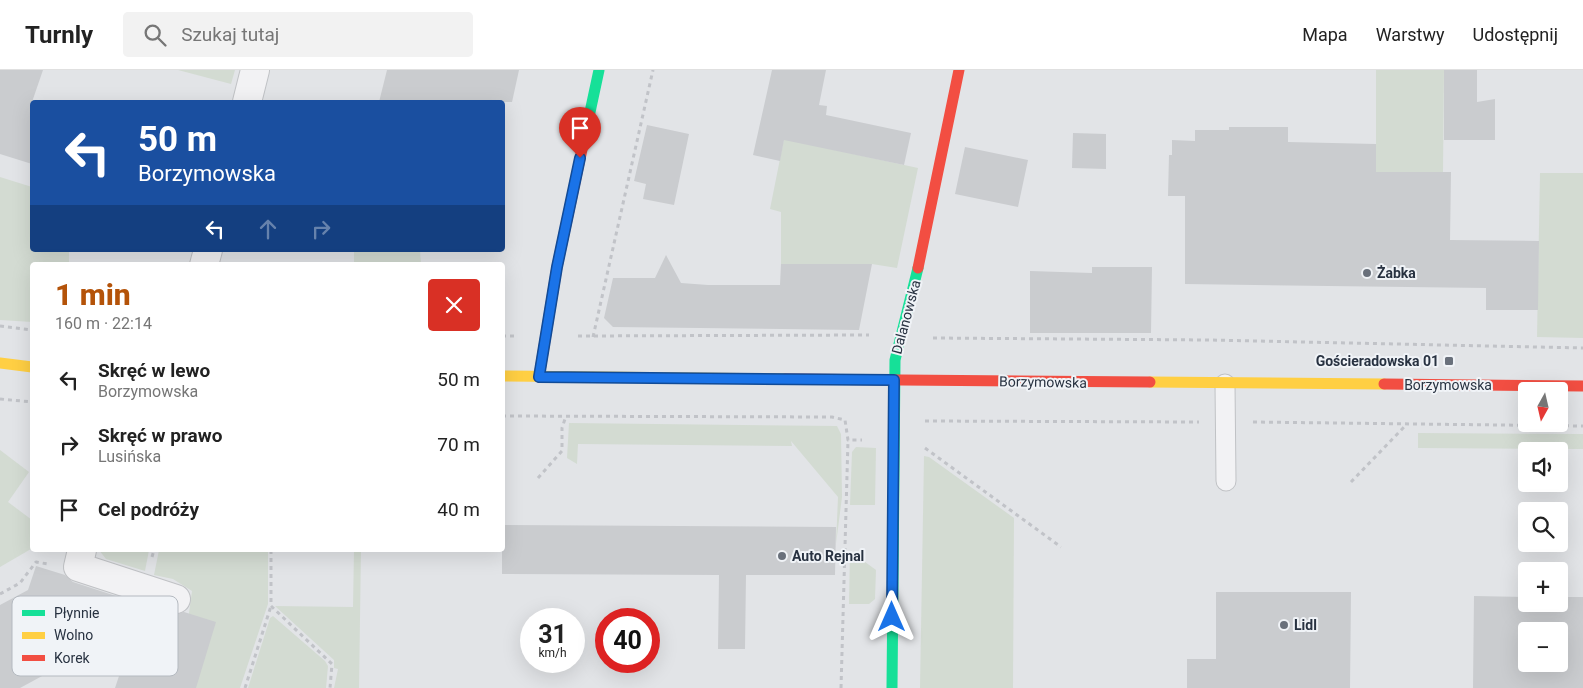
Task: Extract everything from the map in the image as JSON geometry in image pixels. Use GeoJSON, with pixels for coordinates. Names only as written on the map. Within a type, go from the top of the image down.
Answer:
{"type":"FeatureCollection","features":[{"type":"Feature","properties":{"kind":"street"},"geometry":{"type":"LineString","coordinates":[[248,100],[255,70]]}},
{"type":"Feature","properties":{"kind":"street"},"geometry":{"type":"LineString","coordinates":[[539,377],[557,267],[599,70]]}},
{"type":"Feature","properties":{"kind":"street","name":"Dalanowska"},"geometry":{"type":"LineString","coordinates":[[892,688],[895,360],[917,274],[959,70]]}},
{"type":"Feature","properties":{"kind":"street"},"geometry":{"type":"LineString","coordinates":[[0,363],[30,367]]}},
{"type":"Feature","properties":{"kind":"street","name":"Borzymowska"},"geometry":{"type":"LineString","coordinates":[[505,376],[1583,386]]}},
{"type":"Feature","properties":{"kind":"street"},"geometry":{"type":"LineString","coordinates":[[80,559],[169,596]]}},
{"type":"Feature","properties":{"kind":"lane"},"geometry":{"type":"LineString","coordinates":[[1225,384],[1226,481]]}},
{"type":"Feature","properties":{"kind":"path"},"geometry":{"type":"LineString","coordinates":[[593,337],[653,70]]}},
{"type":"Feature","properties":{"kind":"path"},"geometry":{"type":"LineString","coordinates":[[0,326],[30,330]]}},
{"type":"Feature","properties":{"kind":"path"},"geometry":{"type":"LineString","coordinates":[[505,336],[874,335],[900,338],[1209,340],[1583,348]]}},
{"type":"Feature","properties":{"kind":"path"},"geometry":{"type":"LineString","coordinates":[[0,399],[30,402]]}},
{"type":"Feature","properties":{"kind":"path"},"geometry":{"type":"LineString","coordinates":[[505,416],[832,418],[845,420],[848,440],[841,688]]}},
{"type":"Feature","properties":{"kind":"path"},"geometry":{"type":"LineString","coordinates":[[538,478],[562,451],[562,428],[566,416]]}},
{"type":"Feature","properties":{"kind":"path"},"geometry":{"type":"LineString","coordinates":[[916,442],[925,421],[1583,426]]}},
{"type":"Feature","properties":{"kind":"path"},"geometry":{"type":"LineString","coordinates":[[1351,482],[1407,424]]}},
{"type":"Feature","properties":{"kind":"path"},"geometry":{"type":"LineString","coordinates":[[848,440],[916,442],[1061,546]]}},
{"type":"Feature","properties":{"kind":"path"},"geometry":{"type":"LineString","coordinates":[[244,688],[271,606],[271,552]]}},
{"type":"Feature","properties":{"kind":"path"},"geometry":{"type":"LineString","coordinates":[[0,594],[20,583],[36,562],[80,559]]}},
{"type":"Feature","properties":{"kind":"path"},"geometry":{"type":"LineString","coordinates":[[271,606],[332,664],[330,688]]}},
{"type":"Feature","properties":{"kind":"shaded area"},"geometry":{"type":"Polygon","coordinates":[[[178,70],[235,70],[231,84],[178,70]]]}},
{"type":"Feature","properties":{"kind":"shaded area"},"geometry":{"type":"Polygon","coordinates":[[[1376,70],[1444,70],[1443,172],[1376,172],[1376,70]]]}},
{"type":"Feature","properties":{"kind":"shaded area"},"geometry":{"type":"Polygon","coordinates":[[[784,139],[918,168],[897,268],[872,264],[781,264],[781,212],[770,209],[784,139]]]}},
{"type":"Feature","properties":{"kind":"shaded area"},"geometry":{"type":"Polygon","coordinates":[[[1540,173],[1583,173],[1583,338],[1537,337],[1540,173]]]}},
{"type":"Feature","properties":{"kind":"shaded area"},"geometry":{"type":"Polygon","coordinates":[[[0,177],[30,186],[30,252],[69,252],[69,262],[30,262],[30,322],[0,320],[0,177]]]}},
{"type":"Feature","properties":{"kind":"shaded area"},"geometry":{"type":"Polygon","coordinates":[[[354,252],[420,252],[421,262],[354,262],[354,252]]]}},
{"type":"Feature","properties":{"kind":"shaded area"},"geometry":{"type":"Polygon","coordinates":[[[569,423],[837,426],[841,434],[842,497],[836,544],[838,497],[791,441],[792,446],[578,444],[577,464],[567,458],[569,423]]]}},
{"type":"Feature","properties":{"kind":"shaded area"},"geometry":{"type":"Polygon","coordinates":[[[1418,433],[1583,434],[1583,449],[1568,449],[1568,442],[1518,442],[1518,449],[1418,448],[1418,433]]]}},
{"type":"Feature","properties":{"kind":"shaded area"},"geometry":{"type":"Polygon","coordinates":[[[856,447],[876,448],[875,505],[850,505],[852,452],[856,447]]]}},
{"type":"Feature","properties":{"kind":"shaded area"},"geometry":{"type":"Polygon","coordinates":[[[0,450],[29,472],[8,502],[30,518],[30,550],[0,567],[0,450]]]}},
{"type":"Feature","properties":{"kind":"shaded area"},"geometry":{"type":"Polygon","coordinates":[[[924,456],[929,457],[1014,518],[1013,688],[920,688],[924,456]]]}},
{"type":"Feature","properties":{"kind":"shaded area"},"geometry":{"type":"Polygon","coordinates":[[[850,551],[876,570],[875,599],[869,604],[849,604],[850,551]]]}},
{"type":"Feature","properties":{"kind":"shaded area"},"geometry":{"type":"Polygon","coordinates":[[[101,552],[149,552],[145,571],[106,559],[101,552]]]}},
{"type":"Feature","properties":{"kind":"shaded area"},"geometry":{"type":"Polygon","coordinates":[[[159,552],[268,552],[268,604],[240,688],[196,688],[189,613],[192,591],[173,579],[154,575],[159,552]]]}},
{"type":"Feature","properties":{"kind":"shaded area"},"geometry":{"type":"Polygon","coordinates":[[[354,552],[361,552],[359,688],[334,688],[338,669],[334,668],[334,660],[275,606],[353,607],[354,552]]]}},
{"type":"Feature","properties":{"kind":"shaded area"},"geometry":{"type":"Polygon","coordinates":[[[273,616],[325,661],[328,666],[326,688],[248,688],[270,618],[273,616]]]}},
{"type":"Feature","properties":{"kind":"building"},"geometry":{"type":"Polygon","coordinates":[[[0,70],[43,70],[33,100],[30,100],[30,163],[0,154],[0,70]]]}},
{"type":"Feature","properties":{"kind":"building"},"geometry":{"type":"Polygon","coordinates":[[[387,70],[519,70],[512,102],[505,102],[505,100],[380,100],[387,70]]]}},
{"type":"Feature","properties":{"kind":"building"},"geometry":{"type":"Polygon","coordinates":[[[772,70],[826,70],[819,105],[827,106],[826,115],[911,133],[904,165],[784,140],[780,161],[753,155],[772,70]]]}},
{"type":"Feature","properties":{"kind":"building"},"geometry":{"type":"Polygon","coordinates":[[[1444,70],[1477,70],[1477,102],[1495,99],[1495,140],[1444,140],[1444,70]]]}},
{"type":"Feature","properties":{"kind":"building"},"geometry":{"type":"Polygon","coordinates":[[[647,125],[689,134],[674,205],[643,199],[646,184],[634,181],[647,125]]]}},
{"type":"Feature","properties":{"kind":"building"},"geometry":{"type":"Polygon","coordinates":[[[1229,127],[1288,127],[1288,142],[1376,144],[1376,172],[1451,172],[1450,240],[1539,241],[1538,310],[1486,310],[1486,288],[1185,284],[1185,196],[1168,196],[1169,155],[1172,155],[1172,140],[1195,141],[1195,130],[1229,130],[1229,127]]]}},
{"type":"Feature","properties":{"kind":"building"},"geometry":{"type":"Polygon","coordinates":[[[1073,133],[1106,134],[1106,169],[1072,168],[1073,133]]]}},
{"type":"Feature","properties":{"kind":"building"},"geometry":{"type":"Polygon","coordinates":[[[965,147],[1028,160],[1018,207],[955,194],[965,147]]]}},
{"type":"Feature","properties":{"kind":"building"},"geometry":{"type":"Polygon","coordinates":[[[666,255],[681,283],[708,285],[780,285],[781,264],[872,264],[859,330],[613,327],[604,318],[613,278],[655,278],[666,255]]]}},
{"type":"Feature","properties":{"kind":"building"},"geometry":{"type":"Polygon","coordinates":[[[1092,267],[1152,267],[1151,333],[1030,333],[1030,271],[1092,273],[1092,267]]]}},
{"type":"Feature","properties":{"kind":"building"},"geometry":{"type":"Polygon","coordinates":[[[505,525],[836,527],[835,575],[746,575],[745,649],[718,649],[719,575],[502,574],[502,552],[505,552],[505,525]]]}},
{"type":"Feature","properties":{"kind":"building"},"geometry":{"type":"Polygon","coordinates":[[[36,566],[65,575],[73,582],[116,596],[17,596],[28,590],[36,566]]]}},
{"type":"Feature","properties":{"kind":"building","name":"Lidl"},"geometry":{"type":"Polygon","coordinates":[[[1216,592],[1351,592],[1350,688],[1187,688],[1187,659],[1216,659],[1216,592]]]}},
{"type":"Feature","properties":{"kind":"building"},"geometry":{"type":"Polygon","coordinates":[[[1474,596],[1518,597],[1518,612],[1568,612],[1568,597],[1583,597],[1583,688],[1473,688],[1474,596]]]}},
{"type":"Feature","properties":{"kind":"building"},"geometry":{"type":"Polygon","coordinates":[[[12,599],[12,676],[42,676],[20,688],[0,688],[0,605],[12,599]]]}},
{"type":"Feature","properties":{"kind":"building"},"geometry":{"type":"Polygon","coordinates":[[[184,612],[216,622],[196,688],[115,688],[119,676],[178,676],[178,613],[184,612]]]}},
{"type":"Feature","properties":{"kind":"traffic: fast"},"geometry":{"type":"LineString","coordinates":[[584,140],[599,70]]}},
{"type":"Feature","properties":{"kind":"traffic: fast"},"geometry":{"type":"LineString","coordinates":[[892,688],[895,360],[918,268]]}},
{"type":"Feature","properties":{"kind":"traffic: slow"},"geometry":{"type":"LineString","coordinates":[[0,363],[30,367]]}},
{"type":"Feature","properties":{"kind":"traffic: slow"},"geometry":{"type":"LineString","coordinates":[[505,376],[785,379]]}},
{"type":"Feature","properties":{"kind":"traffic: slow"},"geometry":{"type":"LineString","coordinates":[[1150,382],[1384,384]]}},
{"type":"Feature","properties":{"kind":"traffic: jam"},"geometry":{"type":"LineString","coordinates":[[918,268],[959,70]]}},
{"type":"Feature","properties":{"kind":"traffic: jam"},"geometry":{"type":"LineString","coordinates":[[539,377],[557,267],[584,140]]}},
{"type":"Feature","properties":{"kind":"traffic: jam"},"geometry":{"type":"LineString","coordinates":[[785,379],[1150,382]]}},
{"type":"Feature","properties":{"kind":"traffic: jam"},"geometry":{"type":"LineString","coordinates":[[1384,384],[1583,386]]}},
{"type":"Feature","properties":{"kind":"place","name":"Żabka"},"geometry":{"type":"Point","coordinates":[1367,273]}},
{"type":"Feature","properties":{"kind":"place","name":"Gościeradowska 01"},"geometry":{"type":"Point","coordinates":[1449,361]}},
{"type":"Feature","properties":{"kind":"place","name":"Auto Rejnal"},"geometry":{"type":"Point","coordinates":[782,556]}},
{"type":"Feature","properties":{"kind":"place","name":"Lidl"},"geometry":{"type":"Point","coordinates":[1284,625]}},
{"type":"Feature","properties":{"kind":"route"},"geometry":{"type":"LineString","coordinates":[[580,158],[557,267],[539,377],[894,380],[892,617]]}}]}
